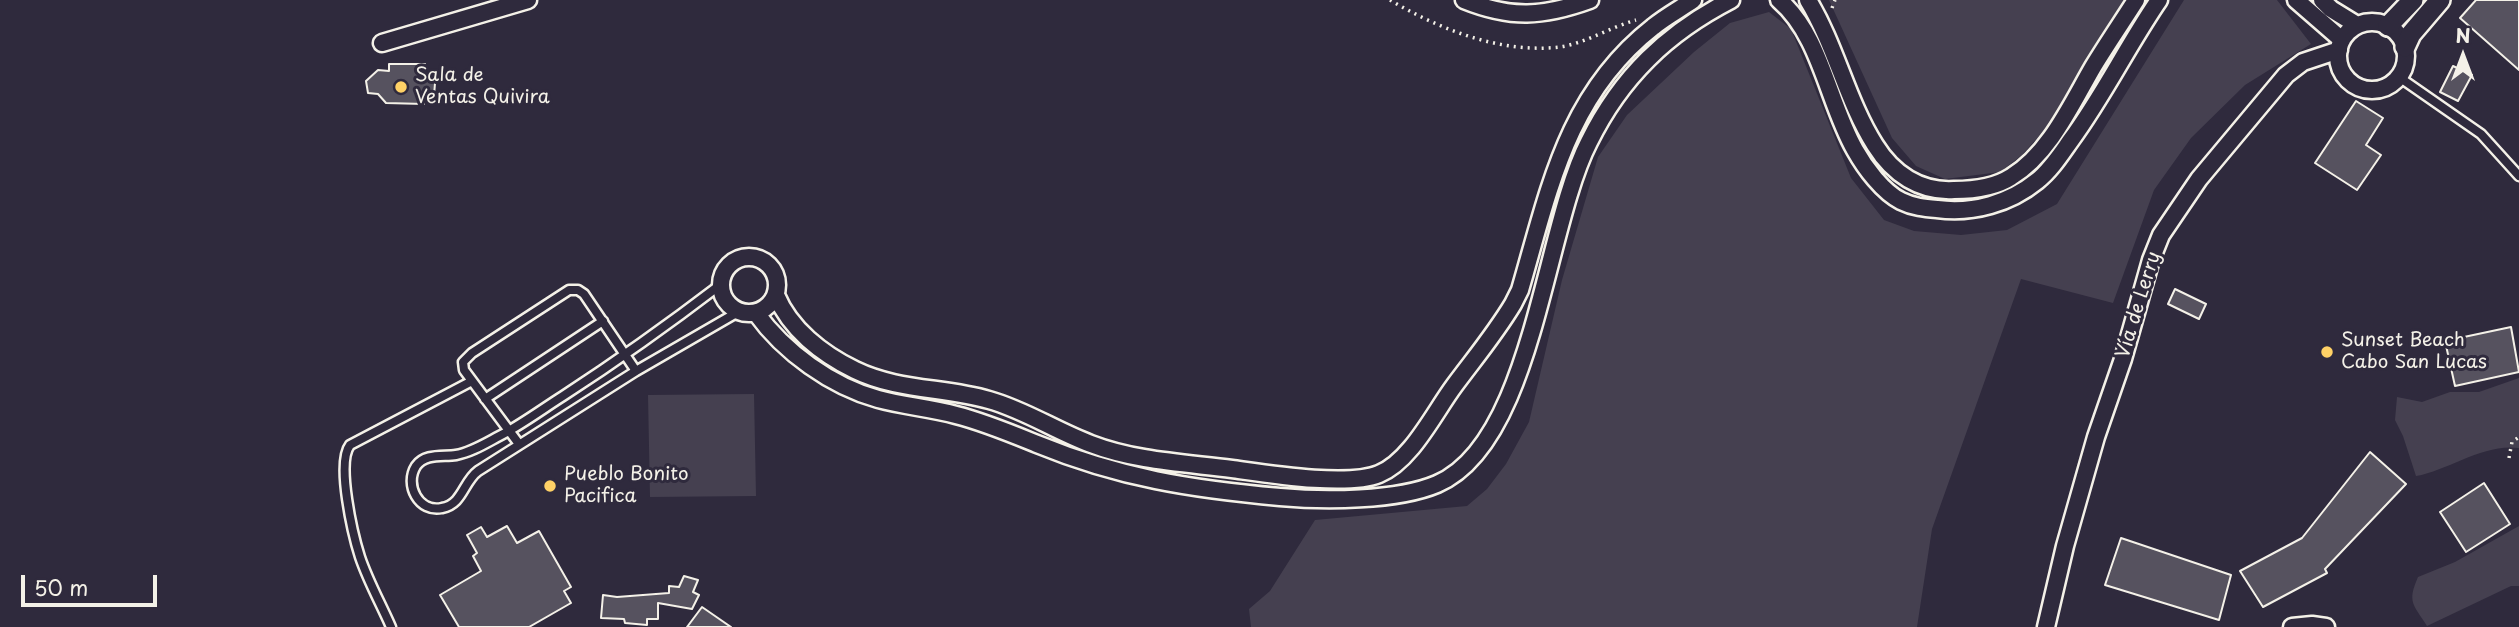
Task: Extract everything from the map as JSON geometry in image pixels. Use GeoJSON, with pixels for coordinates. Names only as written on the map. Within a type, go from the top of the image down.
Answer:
{"type":"FeatureCollection","features":[{"type":"Feature","properties":{"kind":"street"},"geometry":{"type":"LineString","coordinates":[[383,43],[528,0]]}},
{"type":"Feature","properties":{"kind":"street"},"geometry":{"type":"LineString","coordinates":[[1464,0],[1486,8],[1521,15],[1543,14],[1590,0]]}},
{"type":"Feature","properties":{"kind":"street"},"geometry":{"type":"LineString","coordinates":[[776,295],[771,303],[756,313],[738,312],[725,301],[720,285],[722,276],[733,262],[741,258],[758,259],[766,263],[776,278],[776,295],[792,324],[824,350],[855,370],[892,383],[989,400],[1092,445],[1122,454],[1282,475],[1351,480],[1380,474],[1398,461],[1417,440],[1513,304],[1520,290],[1553,174],[1566,140],[1600,82],[1653,26],[1693,0]]}},
{"type":"Feature","properties":{"kind":"street"},"geometry":{"type":"LineString","coordinates":[[756,313],[787,347],[852,390],[975,420],[1105,469],[1147,480],[1217,491],[1291,498],[1360,497],[1416,491],[1438,483],[1470,461],[1484,444],[1506,404],[1575,176],[1604,114],[1645,60],[1687,27],[1731,0]]}},
{"type":"Feature","properties":{"kind":"street"},"geometry":{"type":"LineString","coordinates":[[1779,0],[1793,13],[1806,33],[1856,151],[1888,192],[1900,201],[1914,206],[1960,211],[1998,202],[2017,194],[2049,169],[2080,128],[2159,0]]}},
{"type":"Feature","properties":{"kind":"street"},"geometry":{"type":"LineString","coordinates":[[1808,0],[1825,30],[1876,146],[1901,175],[1920,187],[1941,191],[1969,190],[2000,183],[2031,161],[2056,130],[2136,0]]}},
{"type":"Feature","properties":{"kind":"street"},"geometry":{"type":"LineString","coordinates":[[2296,0],[2340,45]]}},
{"type":"Feature","properties":{"kind":"street"},"geometry":{"type":"LineString","coordinates":[[2322,0],[2357,25]]}},
{"type":"Feature","properties":{"kind":"street"},"geometry":{"type":"LineString","coordinates":[[2388,26],[2413,0]]}},
{"type":"Feature","properties":{"kind":"street"},"geometry":{"type":"LineString","coordinates":[[2405,47],[2401,37],[2388,26],[2370,22],[2357,25],[2340,45],[2338,61],[2342,72],[2358,87],[2381,89],[2391,84],[2399,77],[2404,67],[2405,47],[2411,34],[2440,0]]}},
{"type":"Feature","properties":{"kind":"street","name":"Vía de Lerry"},"geometry":{"type":"LineString","coordinates":[[2046,627],[2086,473],[2161,235],[2199,179],[2286,75],[2303,62],[2340,45]]}},
{"type":"Feature","properties":{"kind":"street"},"geometry":{"type":"LineString","coordinates":[[2292,627],[2326,627]]}},
{"type":"Feature","properties":{"kind":"lane"},"geometry":{"type":"LineString","coordinates":[[2399,77],[2482,134],[2519,176]]}},
{"type":"Feature","properties":{"kind":"lane"},"geometry":{"type":"LineString","coordinates":[[720,285],[627,355],[509,431],[470,451],[426,458],[419,462],[412,477],[416,498],[431,509],[452,504],[460,498],[472,475],[636,371],[738,312]]}},
{"type":"Feature","properties":{"kind":"lane"},"geometry":{"type":"LineString","coordinates":[[519,444],[464,370],[463,362],[472,353],[569,290],[578,290],[583,294],[636,371]]}},
{"type":"Feature","properties":{"kind":"lane"},"geometry":{"type":"LineString","coordinates":[[485,399],[603,321]]}},
{"type":"Feature","properties":{"kind":"lane"},"geometry":{"type":"LineString","coordinates":[[391,627],[361,559],[354,535],[345,471],[345,451],[350,445],[472,381]]}},
{"type":"Feature","properties":{"kind":"path"},"geometry":{"type":"LineString","coordinates":[[2509,458],[2511,442],[2519,438]]}},
{"type":"Feature","properties":{"kind":"shaded area"},"geometry":{"type":"Polygon","coordinates":[[[1829,0],[2130,0],[2073,83],[2047,127],[2022,155],[2000,172],[1945,179],[1916,166],[1892,138],[1829,0]]]}},
{"type":"Feature","properties":{"kind":"shaded area"},"geometry":{"type":"Polygon","coordinates":[[[2184,0],[2277,0],[2311,44],[2245,85],[2191,138],[2154,190],[2113,303],[2021,279],[1932,529],[1917,627],[1251,627],[1249,609],[1270,591],[1315,520],[1467,506],[1487,489],[1506,464],[1529,422],[1562,280],[1598,157],[1627,115],[1694,52],[1730,23],[1769,12],[1791,29],[1851,178],[1884,220],[1914,231],[1961,235],[2007,230],[2057,204],[2184,0]]]}},
{"type":"Feature","properties":{"kind":"shaded area"},"geometry":{"type":"Polygon","coordinates":[[[2519,378],[2519,448],[2493,449],[2416,476],[2395,420],[2397,397],[2422,402],[2450,392],[2479,392],[2519,378]]]}},
{"type":"Feature","properties":{"kind":"shaded area"},"geometry":{"type":"Polygon","coordinates":[[[754,394],[756,496],[650,497],[648,395],[754,394]]]}},
{"type":"Feature","properties":{"kind":"shaded area"},"geometry":{"type":"Polygon","coordinates":[[[2519,526],[2519,586],[2511,586],[2427,626],[2412,598],[2418,577],[2455,562],[2519,526]]]}},
{"type":"Feature","properties":{"kind":"building"},"geometry":{"type":"Polygon","coordinates":[[[2476,0],[2519,0],[2519,70],[2460,18],[2476,0]]]}},
{"type":"Feature","properties":{"kind":"building","name":"Sala de Ventas Quivira"},"geometry":{"type":"Polygon","coordinates":[[[389,64],[425,64],[425,71],[436,70],[434,96],[423,97],[424,104],[386,103],[378,94],[368,93],[366,81],[378,70],[389,71],[389,64]]]}},
{"type":"Feature","properties":{"kind":"building"},"geometry":{"type":"Polygon","coordinates":[[[2453,66],[2472,75],[2458,101],[2440,92],[2453,66]]]}},
{"type":"Feature","properties":{"kind":"building"},"geometry":{"type":"Polygon","coordinates":[[[2356,101],[2383,118],[2366,145],[2381,155],[2357,190],[2315,163],[2356,101]]]}},
{"type":"Feature","properties":{"kind":"building"},"geometry":{"type":"Polygon","coordinates":[[[2175,289],[2206,304],[2199,319],[2168,304],[2175,289]]]}},
{"type":"Feature","properties":{"kind":"building"},"geometry":{"type":"Polygon","coordinates":[[[2511,327],[2519,372],[2455,386],[2445,341],[2511,327]]]}},
{"type":"Feature","properties":{"kind":"building"},"geometry":{"type":"Polygon","coordinates":[[[2370,452],[2406,484],[2325,569],[2327,573],[2263,607],[2240,571],[2302,538],[2370,452]]]}},
{"type":"Feature","properties":{"kind":"building"},"geometry":{"type":"Polygon","coordinates":[[[2484,483],[2510,524],[2466,552],[2440,512],[2484,483]]]}},
{"type":"Feature","properties":{"kind":"building"},"geometry":{"type":"Polygon","coordinates":[[[507,526],[517,543],[539,531],[571,587],[564,591],[571,603],[529,627],[459,627],[440,595],[481,571],[473,556],[477,553],[467,535],[481,527],[487,537],[507,526]]]}},
{"type":"Feature","properties":{"kind":"building"},"geometry":{"type":"Polygon","coordinates":[[[2121,538],[2231,575],[2219,620],[2105,585],[2121,538]]]}},
{"type":"Feature","properties":{"kind":"building"},"geometry":{"type":"Polygon","coordinates":[[[684,576],[698,580],[693,592],[699,595],[692,609],[658,603],[658,619],[647,619],[647,625],[625,623],[624,619],[601,618],[603,595],[617,597],[669,593],[669,586],[679,587],[684,576]]]}},
{"type":"Feature","properties":{"kind":"building"},"geometry":{"type":"Polygon","coordinates":[[[702,607],[731,627],[687,627],[702,607]]]}},
{"type":"Feature","properties":{"kind":"place","name":"Sala de Ventas Quivira"},"geometry":{"type":"Point","coordinates":[401,87]}},
{"type":"Feature","properties":{"kind":"place","name":"Sunset Beach Cabo San Lucas"},"geometry":{"type":"Point","coordinates":[2327,352]}},
{"type":"Feature","properties":{"kind":"place","name":"Pueblo Bonito Pacifica"},"geometry":{"type":"Point","coordinates":[550,486]}}]}
